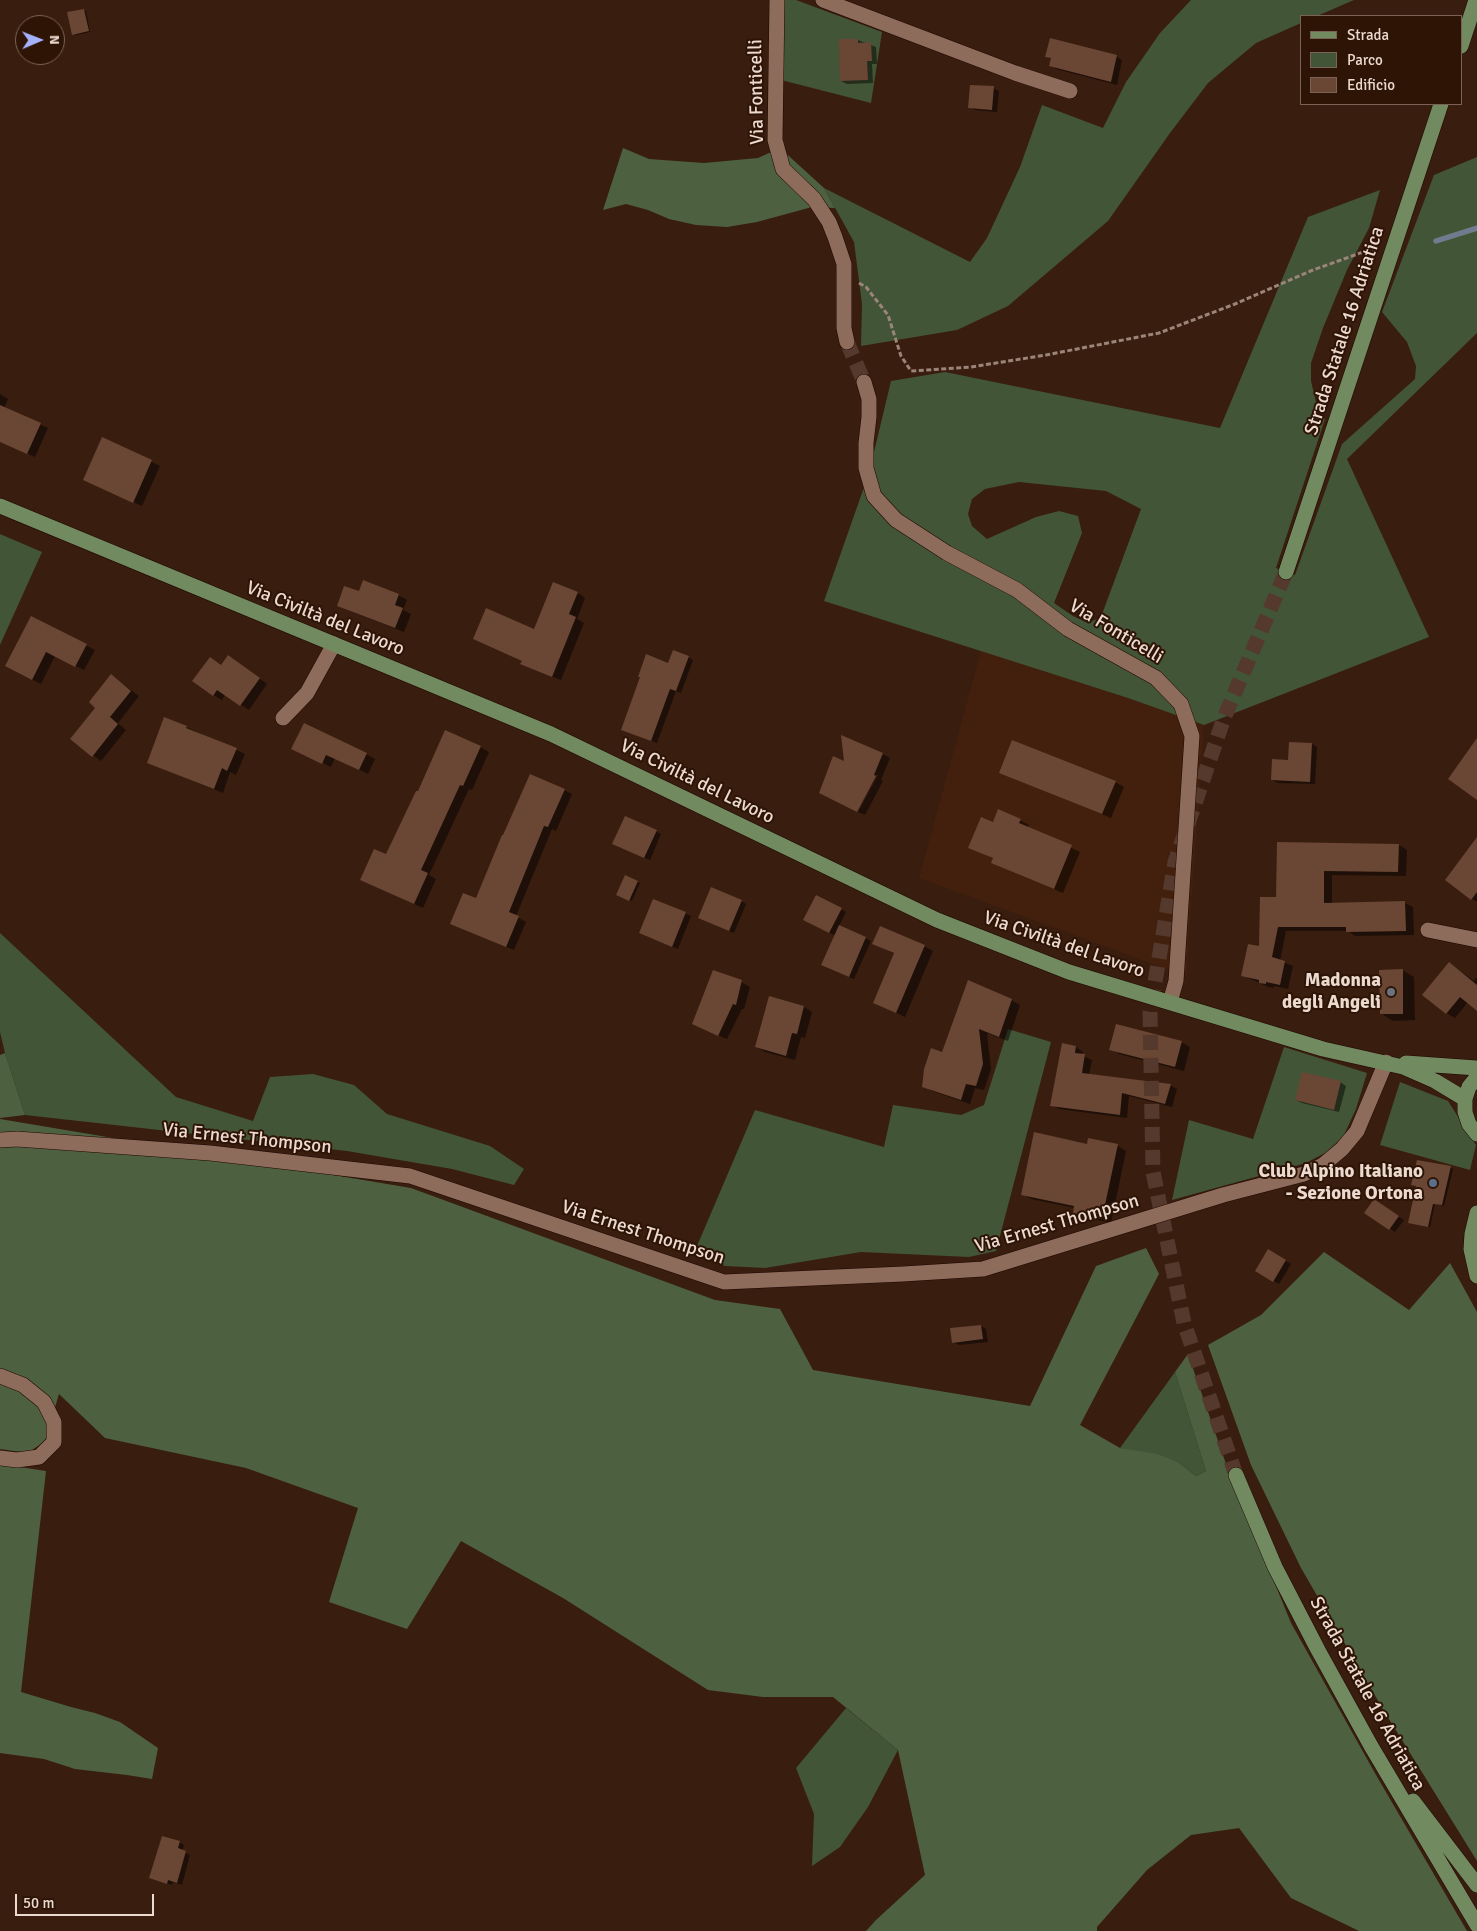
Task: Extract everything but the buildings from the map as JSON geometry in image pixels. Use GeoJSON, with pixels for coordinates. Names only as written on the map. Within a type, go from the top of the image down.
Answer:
{"type":"FeatureCollection","features":[{"type":"Feature","properties":{"kind":"main road"},"geometry":{"type":"LineString","coordinates":[[1462,43],[1476,0]]}},
{"type":"Feature","properties":{"kind":"main road","name":"Strada Statale 16 Adriatica"},"geometry":{"type":"LineString","coordinates":[[1286,572],[1441,105]]}},
{"type":"Feature","properties":{"kind":"main road","name":"Via Civiltà del Lavoro"},"geometry":{"type":"LineString","coordinates":[[0,506],[551,734],[937,920],[1069,972],[1323,1048],[1386,1062],[1420,1073],[1465,1099]]}},
{"type":"Feature","properties":{"kind":"main road","name":"Via Civiltà del Lavoro"},"geometry":{"type":"LineString","coordinates":[[1386,1062],[1477,1068]]}},
{"type":"Feature","properties":{"kind":"main road"},"geometry":{"type":"LineString","coordinates":[[1477,1077],[1469,1087],[1465,1099],[1465,1112],[1469,1124],[1477,1135]]}},
{"type":"Feature","properties":{"kind":"main road"},"geometry":{"type":"LineString","coordinates":[[1477,1213],[1472,1234],[1472,1249],[1477,1276]]}},
{"type":"Feature","properties":{"kind":"main road","name":"Strada Statale 16 Adriatica"},"geometry":{"type":"LineString","coordinates":[[1236,1475],[1275,1567],[1371,1746],[1477,1925]]}},
{"type":"Feature","properties":{"kind":"main road"},"geometry":{"type":"LineString","coordinates":[[1371,1746],[1477,1885]]}},
{"type":"Feature","properties":{"kind":"street","name":"Via Fonticelli"},"geometry":{"type":"LineString","coordinates":[[776,0],[775,140],[783,169],[814,199],[829,222],[844,264],[844,328],[847,342]]}},
{"type":"Feature","properties":{"kind":"street"},"geometry":{"type":"LineString","coordinates":[[823,0],[1070,91]]}},
{"type":"Feature","properties":{"kind":"street","name":"Via Fonticelli"},"geometry":{"type":"LineString","coordinates":[[864,382],[869,399],[866,468],[874,496],[896,520],[947,553],[1017,590],[1068,628],[1156,678],[1181,704],[1192,736],[1176,981],[1170,1002]]}},
{"type":"Feature","properties":{"kind":"street"},"geometry":{"type":"LineString","coordinates":[[283,718],[307,693],[334,644]]}},
{"type":"Feature","properties":{"kind":"street"},"geometry":{"type":"LineString","coordinates":[[1428,930],[1477,940]]}},
{"type":"Feature","properties":{"kind":"street","name":"Via Ernest Thompson"},"geometry":{"type":"LineString","coordinates":[[0,1140],[17,1139],[210,1154],[410,1176],[724,1282],[903,1274],[983,1269],[1223,1195],[1304,1174],[1323,1166],[1342,1149],[1357,1131],[1386,1062]]}},
{"type":"Feature","properties":{"kind":"street"},"geometry":{"type":"LineString","coordinates":[[0,1376],[23,1385],[44,1402],[54,1422],[54,1442],[39,1457],[17,1460],[0,1458]]}},
{"type":"Feature","properties":{"kind":"path"},"geometry":{"type":"LineString","coordinates":[[844,275],[866,287],[888,316],[901,356],[911,371],[970,367],[1046,355],[1159,333],[1235,304],[1313,270],[1366,251],[1394,247]]}},
{"type":"Feature","properties":{"kind":"shaded area"},"geometry":{"type":"Polygon","coordinates":[[[981,651],[1128,698],[1204,725],[1186,976],[919,878],[981,651]]]}},
{"type":"Feature","properties":{"kind":"green space"},"geometry":{"type":"Polygon","coordinates":[[[783,0],[796,0],[882,32],[871,103],[781,80],[783,0]]]}},
{"type":"Feature","properties":{"kind":"green space"},"geometry":{"type":"Polygon","coordinates":[[[1191,0],[1354,0],[1319,15],[1300,15],[1300,23],[1256,43],[1208,83],[1108,221],[1008,306],[957,330],[861,346],[862,304],[854,242],[824,188],[970,262],[987,238],[1020,167],[1042,105],[1103,128],[1126,82],[1160,33],[1191,0]]]}},
{"type":"Feature","properties":{"kind":"green space"},"geometry":{"type":"Polygon","coordinates":[[[623,148],[649,159],[704,163],[758,158],[780,148],[824,188],[835,208],[812,207],[757,222],[727,227],[696,225],[669,219],[648,210],[626,204],[603,210],[623,148]]]}},
{"type":"Feature","properties":{"kind":"green space"},"geometry":{"type":"Polygon","coordinates":[[[1477,157],[1477,333],[1347,459],[1429,637],[1204,725],[1128,698],[824,601],[869,473],[891,381],[945,372],[1220,428],[1308,217],[1380,190],[1369,228],[1347,270],[1311,363],[1311,381],[1319,415],[1325,419],[1276,568],[1295,575],[1342,444],[1415,379],[1416,366],[1407,342],[1382,312],[1434,175],[1477,157]],[[1019,482],[985,489],[972,499],[968,514],[972,526],[987,539],[1036,517],[1059,511],[1078,516],[1082,533],[1054,603],[1073,616],[1088,623],[1101,617],[1141,509],[1106,491],[1019,482]]]}},
{"type":"Feature","properties":{"kind":"green space"},"geometry":{"type":"Polygon","coordinates":[[[0,534],[42,552],[0,645],[0,534]]]}},
{"type":"Feature","properties":{"kind":"green space"},"geometry":{"type":"Polygon","coordinates":[[[0,933],[176,1097],[253,1121],[270,1077],[313,1074],[354,1085],[387,1114],[490,1146],[524,1169],[514,1185],[452,1169],[347,1151],[25,1115],[0,1032],[0,933]]]}},
{"type":"Feature","properties":{"kind":"green space"},"geometry":{"type":"Polygon","coordinates":[[[1008,1029],[1051,1042],[996,1251],[969,1257],[861,1252],[765,1268],[725,1266],[694,1253],[755,1110],[884,1147],[893,1105],[961,1115],[984,1105],[1008,1029]]]}},
{"type":"Feature","properties":{"kind":"green space"},"geometry":{"type":"Polygon","coordinates":[[[1284,1047],[1367,1073],[1356,1109],[1343,1137],[1325,1153],[1306,1163],[1172,1200],[1189,1120],[1253,1139],[1284,1047]]]}},
{"type":"Feature","properties":{"kind":"green space"},"geometry":{"type":"Polygon","coordinates":[[[5,1053],[25,1115],[0,1118],[0,1055],[5,1053]]]}},
{"type":"Feature","properties":{"kind":"green space"},"geometry":{"type":"Polygon","coordinates":[[[1400,1082],[1448,1101],[1476,1145],[1470,1170],[1380,1145],[1400,1082]]]}},
{"type":"Feature","properties":{"kind":"green space"},"geometry":{"type":"Polygon","coordinates":[[[0,1119],[411,1188],[715,1300],[780,1309],[813,1370],[1030,1406],[1096,1266],[1146,1248],[1159,1274],[1080,1425],[1120,1448],[1157,1454],[1178,1462],[1196,1476],[1206,1471],[1175,1372],[1188,1354],[1226,1464],[1291,1623],[1376,1775],[1467,1931],[1359,1931],[1291,1898],[1239,1828],[1191,1835],[1147,1870],[1097,1927],[1097,1931],[866,1931],[925,1875],[898,1750],[833,1697],[763,1697],[708,1690],[563,1598],[461,1541],[407,1629],[329,1602],[358,1508],[246,1468],[105,1438],[59,1394],[45,1441],[28,1453],[0,1449],[0,1119]]]}},
{"type":"Feature","properties":{"kind":"green space"},"geometry":{"type":"Polygon","coordinates":[[[1324,1252],[1409,1310],[1450,1263],[1477,1312],[1477,1861],[1384,1711],[1301,1568],[1251,1465],[1208,1345],[1261,1315],[1324,1252]]]}},
{"type":"Feature","properties":{"kind":"green space"},"geometry":{"type":"Polygon","coordinates":[[[1175,1372],[1206,1471],[1196,1476],[1178,1462],[1120,1448],[1175,1372]]]}},
{"type":"Feature","properties":{"kind":"green space"},"geometry":{"type":"Polygon","coordinates":[[[0,1464],[46,1471],[21,1692],[120,1722],[158,1748],[152,1779],[75,1769],[44,1759],[0,1753],[0,1464]]]}},
{"type":"Feature","properties":{"kind":"green space"},"geometry":{"type":"Polygon","coordinates":[[[846,1708],[898,1750],[868,1807],[840,1847],[812,1866],[814,1814],[796,1768],[846,1708]]]}},
{"type":"Feature","properties":{"kind":"waterway"},"geometry":{"type":"LineString","coordinates":[[1436,241],[1477,228]]}},
{"type":"Feature","properties":{"kind":"tunnel"},"geometry":{"type":"LineString","coordinates":[[847,342],[864,382]]}},
{"type":"Feature","properties":{"kind":"tunnel"},"geometry":{"type":"LineString","coordinates":[[1236,1475],[1184,1323],[1153,1172],[1150,1012],[1175,862],[1224,718],[1286,572]]}},
{"type":"Feature","properties":{"kind":"place","name":"Madonna degli Angeli"},"geometry":{"type":"Point","coordinates":[1391,992]}},
{"type":"Feature","properties":{"kind":"place","name":"Club Alpino Italiano - Sezione Ortona"},"geometry":{"type":"Point","coordinates":[1433,1183]}}]}
